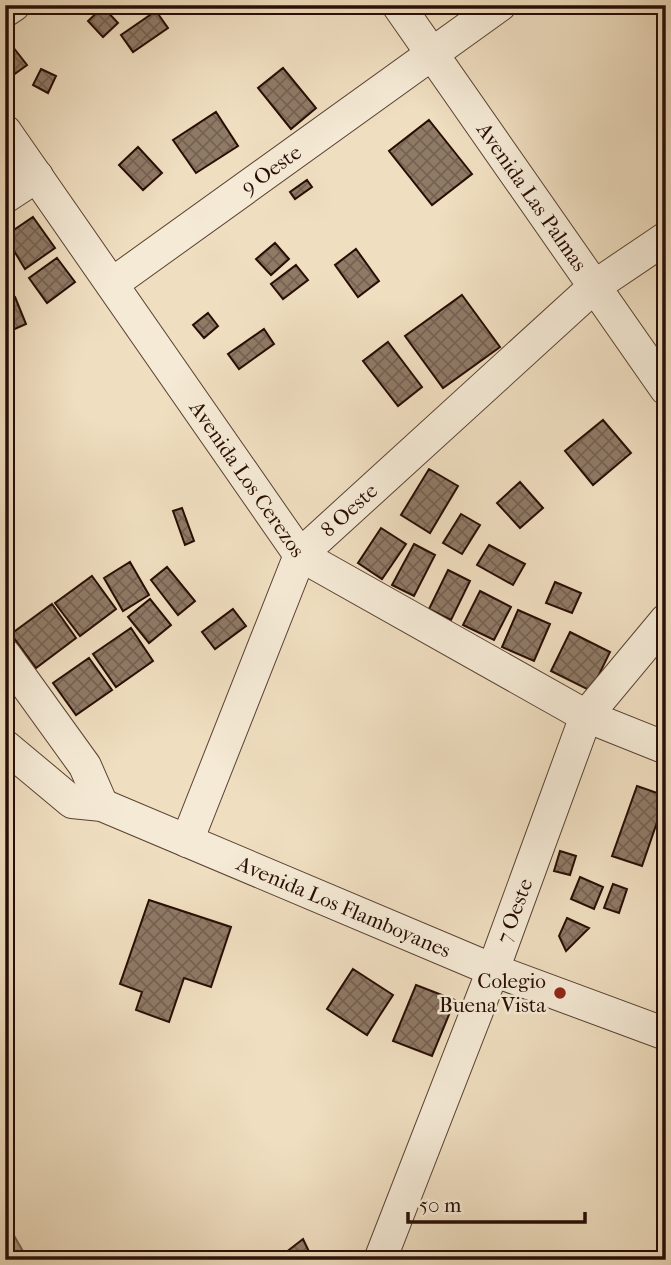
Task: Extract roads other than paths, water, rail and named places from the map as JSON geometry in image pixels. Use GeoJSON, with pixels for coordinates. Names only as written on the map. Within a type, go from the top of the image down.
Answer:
{"type":"FeatureCollection","features":[{"type":"Feature","properties":{"kind":"street"},"geometry":{"type":"LineString","coordinates":[[5,11],[13,5]]}},
{"type":"Feature","properties":{"kind":"street","name":"Avenida Las Palmas"},"geometry":{"type":"LineString","coordinates":[[398,5],[666,389]]}},
{"type":"Feature","properties":{"kind":"street","name":"9 Oeste"},"geometry":{"type":"LineString","coordinates":[[111,284],[430,52],[500,5]]}},
{"type":"Feature","properties":{"kind":"street","name":"Avenida Los Cerezos"},"geometry":{"type":"LineString","coordinates":[[5,131],[300,555],[586,716],[666,748]]}},
{"type":"Feature","properties":{"kind":"street"},"geometry":{"type":"LineString","coordinates":[[5,197],[37,176]]}},
{"type":"Feature","properties":{"kind":"street","name":"8 Oeste"},"geometry":{"type":"LineString","coordinates":[[187,841],[300,555],[595,286],[666,238]]}},
{"type":"Feature","properties":{"kind":"street","name":"7 Oeste"},"geometry":{"type":"LineString","coordinates":[[380,1260],[494,970],[586,716],[666,620]]}},
{"type":"Feature","properties":{"kind":"street"},"geometry":{"type":"LineString","coordinates":[[5,655],[85,766],[102,805]]}},
{"type":"Feature","properties":{"kind":"street","name":"Avenida Los Flamboyanes"},"geometry":{"type":"LineString","coordinates":[[5,746],[72,802],[102,805],[494,970],[666,1034]]}},
{"type":"Feature","properties":{"kind":"place","name":"Colegio Buena Vista"},"geometry":{"type":"Point","coordinates":[560,993]}}]}
